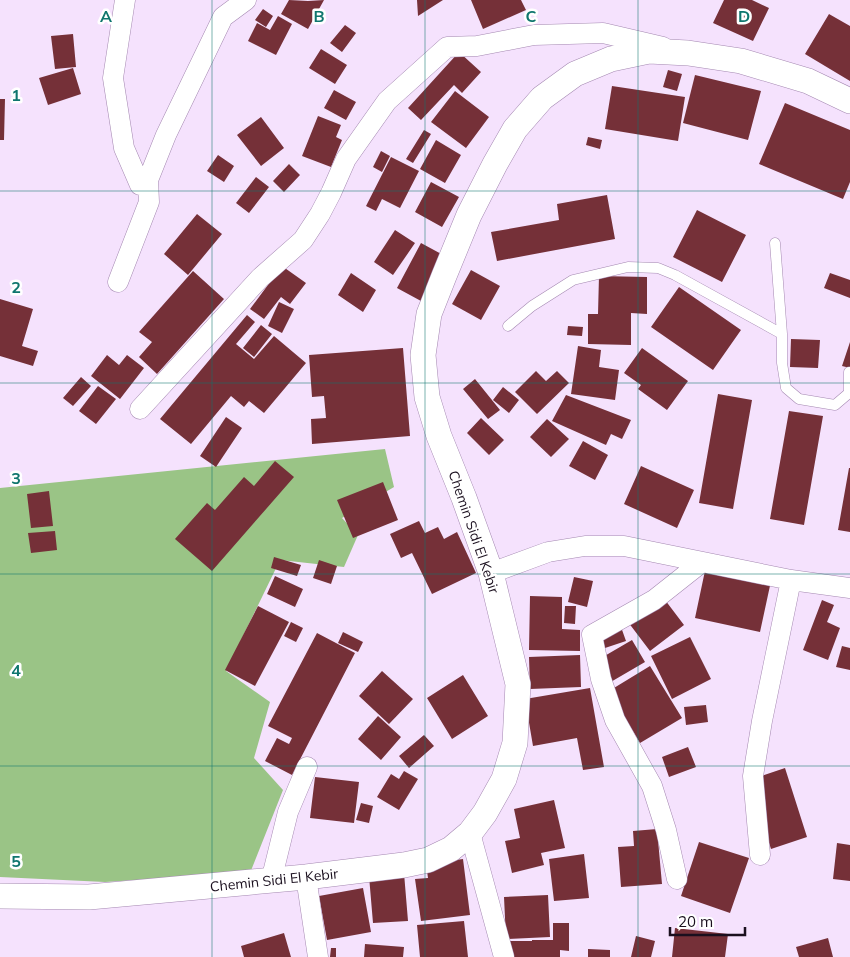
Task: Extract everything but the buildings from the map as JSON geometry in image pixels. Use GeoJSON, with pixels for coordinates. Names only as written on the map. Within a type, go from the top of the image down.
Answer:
{"type":"FeatureCollection","features":[{"type":"Feature","properties":{"kind":"street"},"geometry":{"type":"LineString","coordinates":[[125,0],[113,78],[124,148],[140,185],[148,180]]}},
{"type":"Feature","properties":{"kind":"street"},"geometry":{"type":"LineString","coordinates":[[118,282],[149,202],[148,180],[166,135],[223,17],[246,0]]}},
{"type":"Feature","properties":{"kind":"street"},"geometry":{"type":"LineString","coordinates":[[140,409],[260,278],[304,240],[331,193],[346,159],[387,101],[447,47],[477,46],[534,35],[603,33],[688,53]]}},
{"type":"Feature","properties":{"kind":"street","name":"Chemin Sidi El Kebir"},"geometry":{"type":"LineString","coordinates":[[0,896],[89,897],[271,881],[404,865],[428,860],[451,849],[470,833],[485,813],[504,779],[515,743],[518,684],[491,573],[439,436],[427,397],[423,355],[429,314],[469,215],[495,164],[515,129],[542,98],[576,74],[611,58],[649,51],[688,53],[742,61],[808,80],[850,101]]}},
{"type":"Feature","properties":{"kind":"street"},"geometry":{"type":"LineString","coordinates":[[491,573],[548,552],[585,546],[624,546],[791,580],[850,588]]}},
{"type":"Feature","properties":{"kind":"street"},"geometry":{"type":"LineString","coordinates":[[677,879],[666,830],[652,786],[615,720],[602,679],[592,635],[654,600],[702,562]]}},
{"type":"Feature","properties":{"kind":"street"},"geometry":{"type":"LineString","coordinates":[[760,855],[753,776],[762,721],[791,580]]}},
{"type":"Feature","properties":{"kind":"street"},"geometry":{"type":"LineString","coordinates":[[271,881],[288,812],[307,767]]}},
{"type":"Feature","properties":{"kind":"street"},"geometry":{"type":"LineString","coordinates":[[470,833],[504,957]]}},
{"type":"Feature","properties":{"kind":"street"},"geometry":{"type":"LineString","coordinates":[[306,877],[318,957]]}},
{"type":"Feature","properties":{"kind":"lane"},"geometry":{"type":"LineString","coordinates":[[775,243],[782,334],[782,363],[786,388],[799,399],[835,405],[849,393],[849,372]]}},
{"type":"Feature","properties":{"kind":"lane"},"geometry":{"type":"LineString","coordinates":[[508,326],[532,306],[573,280],[628,267],[658,268],[675,275],[782,334]]}},
{"type":"Feature","properties":{"kind":"green space"},"geometry":{"type":"Polygon","coordinates":[[[385,449],[394,487],[342,518],[358,535],[344,567],[280,560],[226,671],[270,702],[254,758],[283,790],[250,873],[105,882],[0,877],[0,488],[385,449]]]}}]}
